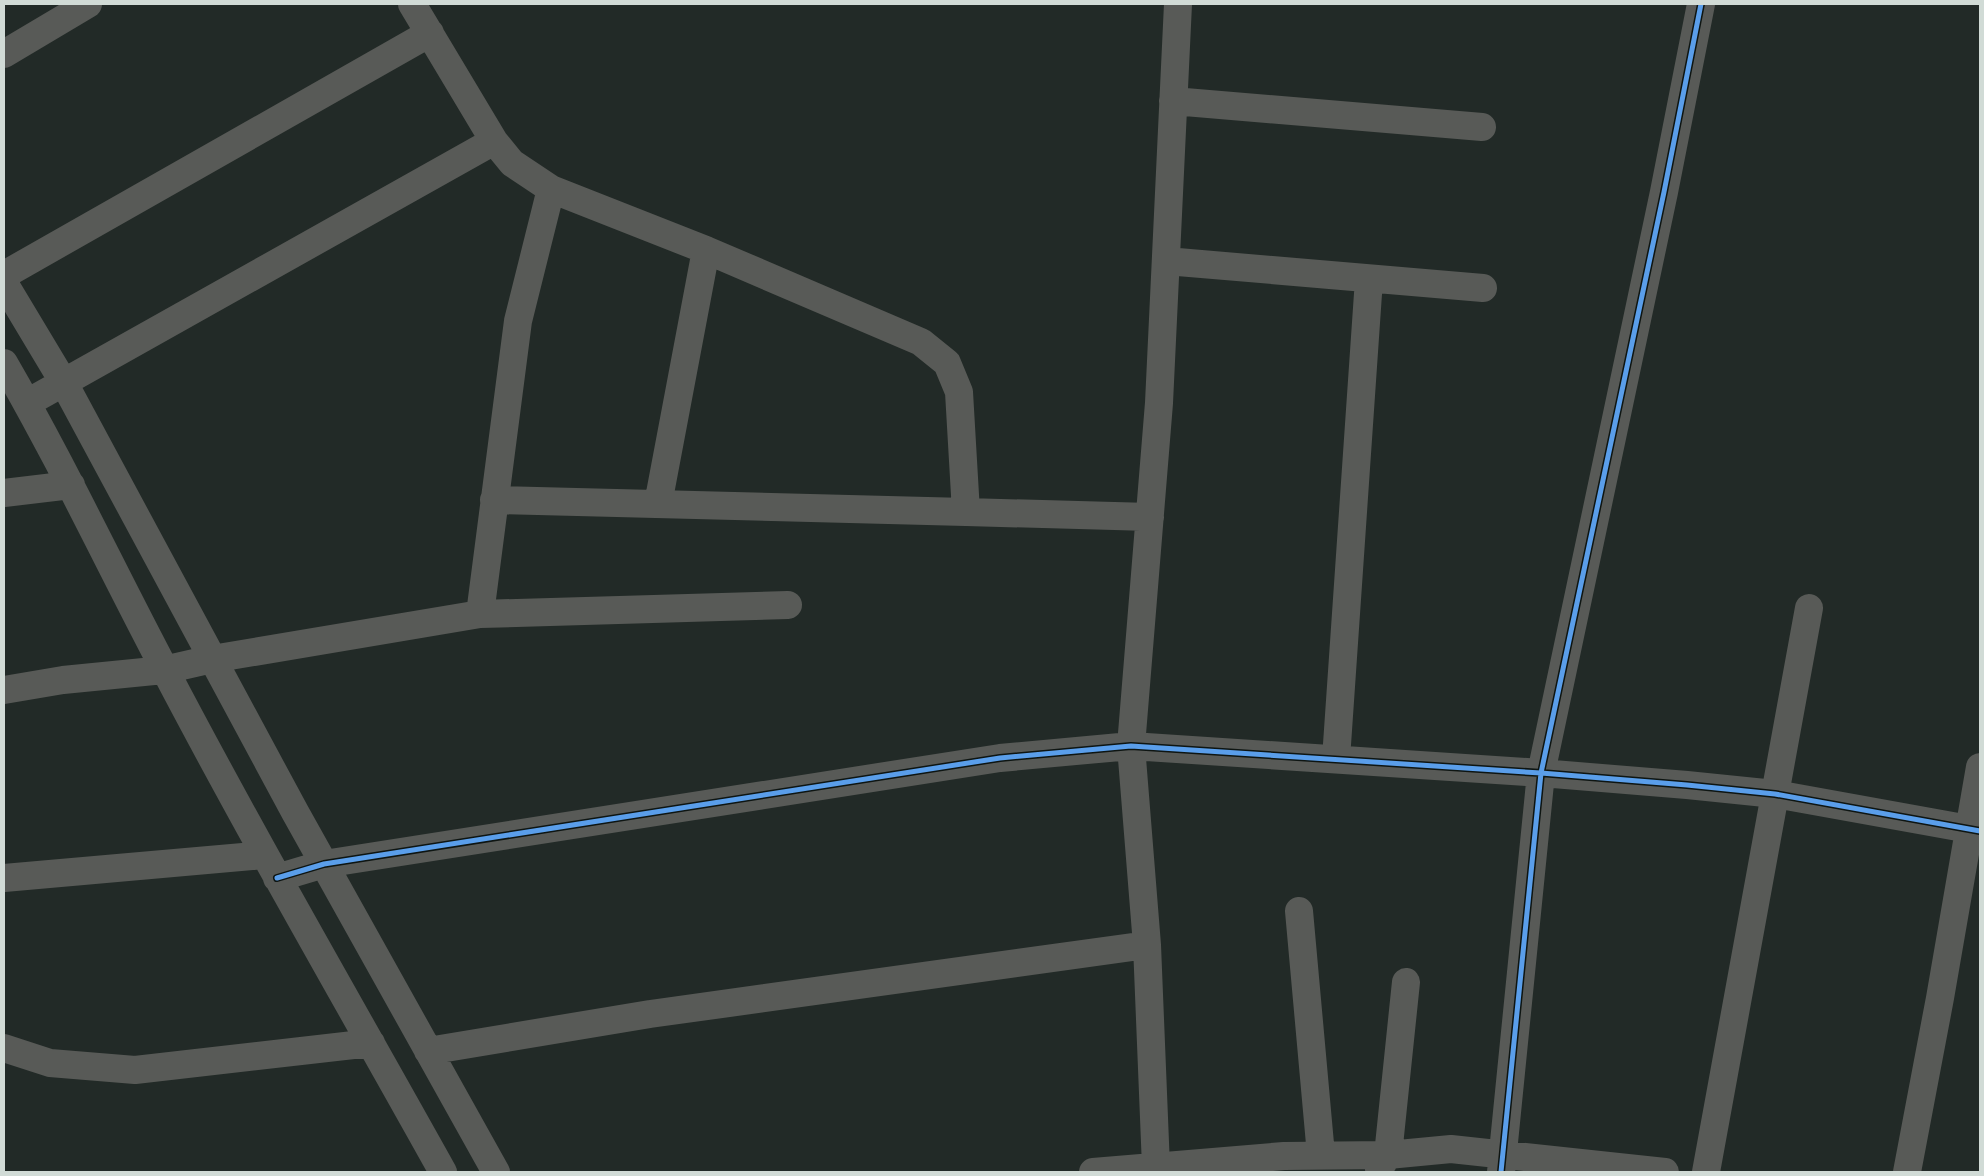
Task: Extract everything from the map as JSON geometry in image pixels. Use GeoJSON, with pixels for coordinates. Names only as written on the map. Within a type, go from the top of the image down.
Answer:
{"type":"FeatureCollection","features":[{"type":"Feature","properties":{"kind":"street"},"geometry":{"type":"LineString","coordinates":[[4,54],[88,4]]}},
{"type":"Feature","properties":{"kind":"street"},"geometry":{"type":"LineString","coordinates":[[412,4],[494,142],[512,163],[551,190],[706,250],[921,342],[947,362],[960,392],[966,512]]}},
{"type":"Feature","properties":{"kind":"street"},"geometry":{"type":"LineString","coordinates":[[1156,1167],[1147,945],[1131,746],[1159,403],[1178,4]]}},
{"type":"Feature","properties":{"kind":"street"},"geometry":{"type":"LineString","coordinates":[[1502,1163],[1542,773],[1702,4]]}},
{"type":"Feature","properties":{"kind":"street"},"geometry":{"type":"LineString","coordinates":[[4,275],[430,33]]}},
{"type":"Feature","properties":{"kind":"street"},"geometry":{"type":"LineString","coordinates":[[1173,101],[1482,127]]}},
{"type":"Feature","properties":{"kind":"street"},"geometry":{"type":"LineString","coordinates":[[27,403],[494,142]]}},
{"type":"Feature","properties":{"kind":"street"},"geometry":{"type":"LineString","coordinates":[[480,614],[518,321],[551,190]]}},
{"type":"Feature","properties":{"kind":"street"},"geometry":{"type":"LineString","coordinates":[[658,504],[706,250]]}},
{"type":"Feature","properties":{"kind":"street"},"geometry":{"type":"LineString","coordinates":[[1166,261],[1483,288]]}},
{"type":"Feature","properties":{"kind":"street"},"geometry":{"type":"LineString","coordinates":[[1336,759],[1370,279]]}},
{"type":"Feature","properties":{"kind":"street"},"geometry":{"type":"LineString","coordinates":[[4,283],[64,383],[324,864],[496,1172]]}},
{"type":"Feature","properties":{"kind":"street"},"geometry":{"type":"LineString","coordinates":[[4,363],[71,485],[164,670],[271,866],[444,1172]]}},
{"type":"Feature","properties":{"kind":"street"},"geometry":{"type":"LineString","coordinates":[[4,492],[71,485]]}},
{"type":"Feature","properties":{"kind":"street"},"geometry":{"type":"LineString","coordinates":[[494,500],[1150,517]]}},
{"type":"Feature","properties":{"kind":"street"},"geometry":{"type":"LineString","coordinates":[[4,690],[63,680],[164,670],[212,659],[480,614],[788,605]]}},
{"type":"Feature","properties":{"kind":"street"},"geometry":{"type":"LineString","coordinates":[[1706,1172],[1809,608]]}},
{"type":"Feature","properties":{"kind":"street"},"geometry":{"type":"LineString","coordinates":[[4,878],[324,864],[1000,758],[1131,746],[1542,773],[1775,794],[1975,831]]}},
{"type":"Feature","properties":{"kind":"street"},"geometry":{"type":"LineString","coordinates":[[1907,1172],[1940,998],[1975,831],[1980,768]]}},
{"type":"Feature","properties":{"kind":"street"},"geometry":{"type":"LineString","coordinates":[[1299,911],[1321,1155]]}},
{"type":"Feature","properties":{"kind":"street"},"geometry":{"type":"LineString","coordinates":[[428,1051],[650,1014],[1147,945]]}},
{"type":"Feature","properties":{"kind":"street"},"geometry":{"type":"LineString","coordinates":[[1383,1164],[1406,982]]}},
{"type":"Feature","properties":{"kind":"street"},"geometry":{"type":"LineString","coordinates":[[4,1048],[50,1063],[135,1070],[371,1043]]}},
{"type":"Feature","properties":{"kind":"street"},"geometry":{"type":"LineString","coordinates":[[1093,1172],[1321,1155],[1383,1164],[1451,1149],[1502,1163],[1665,1172]]}},
{"type":"Feature","properties":{"kind":"cycle path"},"geometry":{"type":"LineString","coordinates":[[1501,1172],[1541,773],[1664,192],[1701,4]]}},
{"type":"Feature","properties":{"kind":"cycle path"},"geometry":{"type":"LineString","coordinates":[[277,878],[324,864],[1000,758],[1131,746],[1541,773],[1687,785],[1775,794],[1980,831]]}}]}
